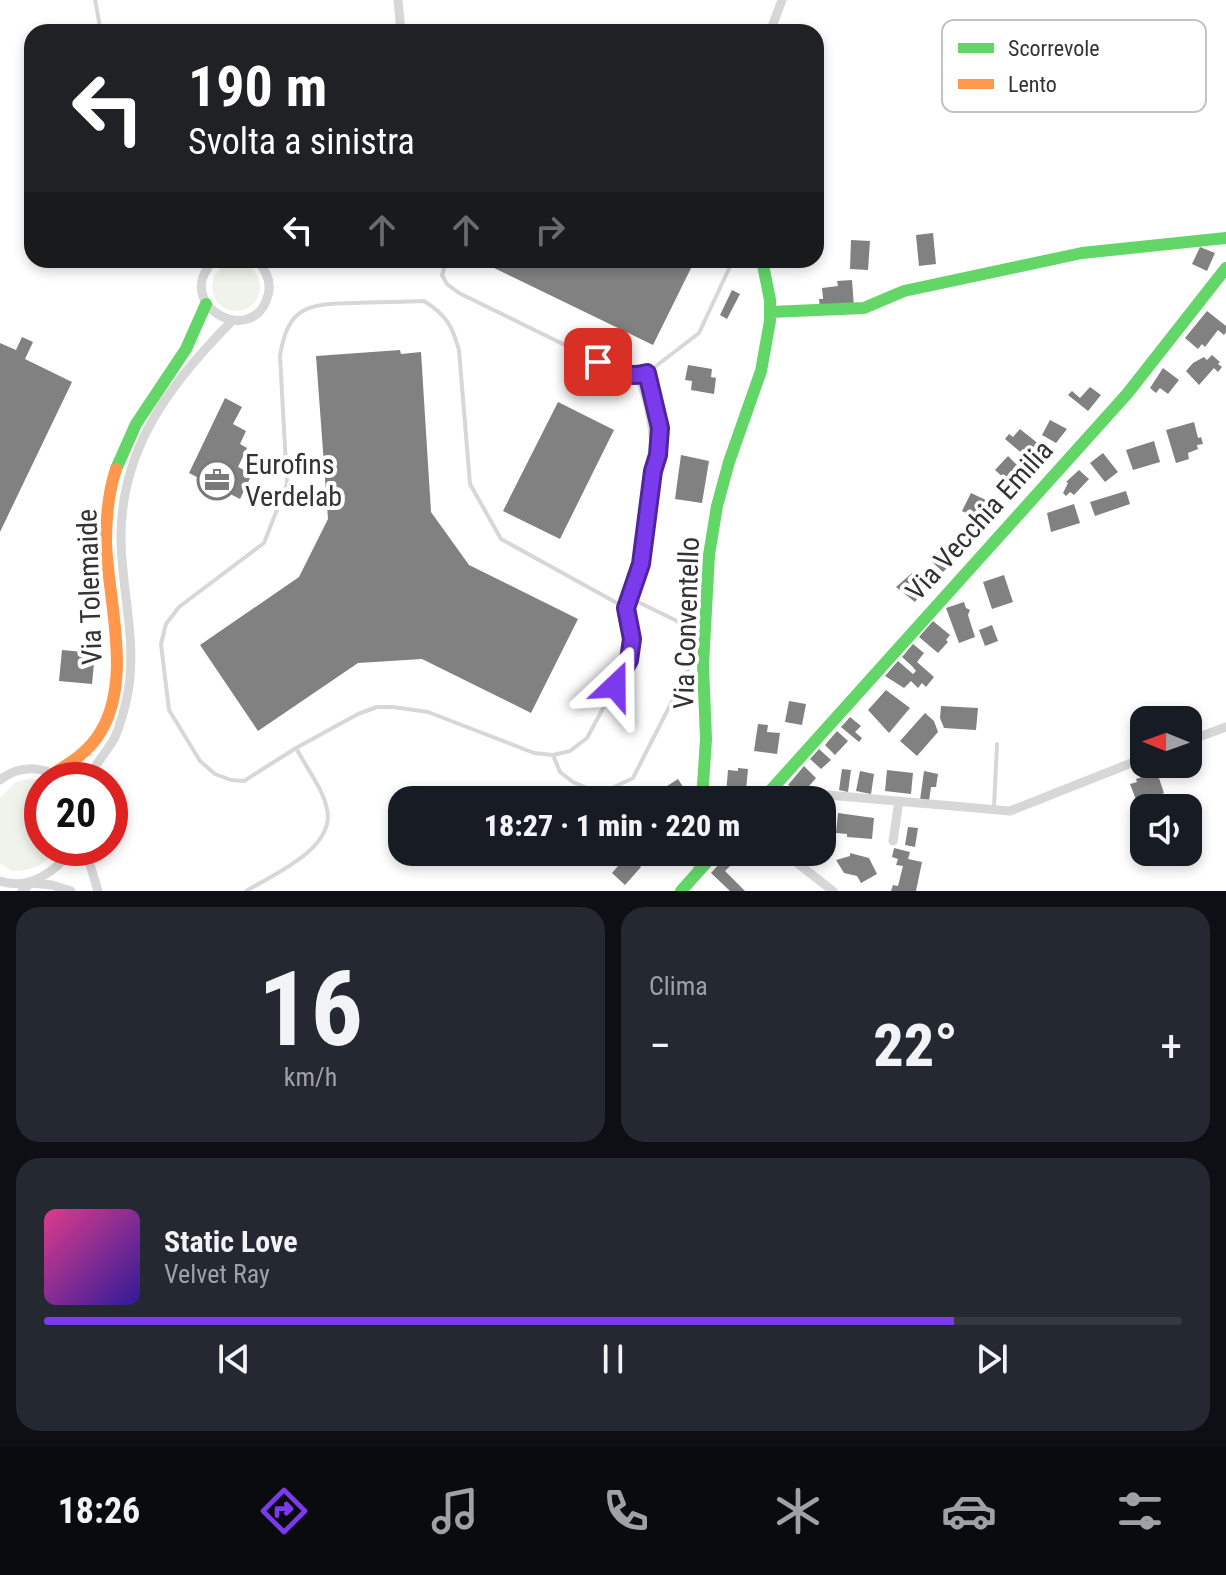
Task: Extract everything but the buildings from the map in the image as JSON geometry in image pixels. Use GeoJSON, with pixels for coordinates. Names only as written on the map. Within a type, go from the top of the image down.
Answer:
{"type":"FeatureCollection","features":[{"type":"Feature","properties":{"kind":"street"},"geometry":{"type":"LineString","coordinates":[[398,0],[400,24]]}},
{"type":"Feature","properties":{"kind":"street"},"geometry":{"type":"LineString","coordinates":[[773,24],[782,0]]}},
{"type":"Feature","properties":{"kind":"street"},"geometry":{"type":"LineString","coordinates":[[770,312],[864,308],[904,291],[1082,253],[1226,238]]}},
{"type":"Feature","properties":{"kind":"street","name":"Via Tolemaide"},"geometry":{"type":"LineString","coordinates":[[74,762],[91,747],[108,718],[116,686],[118,660],[106,531],[112,486],[124,443],[186,350],[206,304],[202,284],[207,268]]}},
{"type":"Feature","properties":{"kind":"street","name":"Via Tolemaide"},"geometry":{"type":"LineString","coordinates":[[99,762],[123,717],[128,688],[130,641],[120,533],[129,475],[152,419],[193,360],[232,321],[253,316],[262,308],[269,288],[264,268]]}},
{"type":"Feature","properties":{"kind":"street","name":"Via Conventello"},"geometry":{"type":"LineString","coordinates":[[703,786],[706,739],[703,665],[709,555],[717,506],[729,462],[761,371],[770,312],[763,268]]}},
{"type":"Feature","properties":{"kind":"street","name":"Via Vecchia Emilia"},"geometry":{"type":"LineString","coordinates":[[775,786],[1127,394],[1226,268]]}},
{"type":"Feature","properties":{"kind":"street"},"geometry":{"type":"LineString","coordinates":[[206,304],[213,312],[232,321]]}},
{"type":"Feature","properties":{"kind":"street"},"geometry":{"type":"LineString","coordinates":[[1202,736],[1226,727]]}},
{"type":"Feature","properties":{"kind":"street"},"geometry":{"type":"LineString","coordinates":[[836,798],[1010,811],[1130,764]]}},
{"type":"Feature","properties":{"kind":"street","name":"Via Tolemaide"},"geometry":{"type":"LineString","coordinates":[[0,780],[24,769]]}},
{"type":"Feature","properties":{"kind":"street"},"geometry":{"type":"LineString","coordinates":[[893,841],[899,801]]}},
{"type":"Feature","properties":{"kind":"street"},"geometry":{"type":"LineString","coordinates":[[22,891],[58,866]]}},
{"type":"Feature","properties":{"kind":"street"},"geometry":{"type":"LineString","coordinates":[[90,866],[98,891]]}},
{"type":"Feature","properties":{"kind":"street"},"geometry":{"type":"LineString","coordinates":[[697,874],[698,866]]}},
{"type":"Feature","properties":{"kind":"street"},"geometry":{"type":"LineString","coordinates":[[681,891],[704,866]]}},
{"type":"Feature","properties":{"kind":"street"},"geometry":{"type":"LineString","coordinates":[[801,866],[833,891]]}},
{"type":"Feature","properties":{"kind":"street"},"geometry":{"type":"LineString","coordinates":[[0,881],[16,885],[52,885],[71,891]]}},
{"type":"Feature","properties":{"kind":"lane"},"geometry":{"type":"LineString","coordinates":[[95,0],[100,24]]}},
{"type":"Feature","properties":{"kind":"lane"},"geometry":{"type":"LineString","coordinates":[[444,268],[442,275],[447,284],[459,293],[626,375],[636,377],[647,373],[699,333],[729,268]]}},
{"type":"Feature","properties":{"kind":"lane"},"geometry":{"type":"LineString","coordinates":[[626,608],[501,539],[470,484],[459,350],[454,331],[441,312],[424,301],[316,304],[297,315],[283,336],[280,356],[287,484],[264,543],[179,607],[166,624],[161,644],[169,710],[200,761],[215,774],[231,780],[244,781],[296,748],[377,707],[428,712],[518,749],[553,755],[570,751],[587,738],[629,660],[632,639],[626,608],[641,564],[660,428],[647,373]]}},
{"type":"Feature","properties":{"kind":"lane"},"geometry":{"type":"LineString","coordinates":[[636,377],[651,440],[653,471]]}},
{"type":"Feature","properties":{"kind":"lane"},"geometry":{"type":"LineString","coordinates":[[553,755],[560,772],[594,791],[610,789],[633,778],[689,668],[690,641],[687,631],[677,621],[630,598]]}},
{"type":"Feature","properties":{"kind":"lane"},"geometry":{"type":"LineString","coordinates":[[994,809],[997,744]]}},
{"type":"Feature","properties":{"kind":"lane"},"geometry":{"type":"LineString","coordinates":[[246,891],[322,840],[329,821],[327,806],[296,748]]}},
{"type":"Feature","properties":{"kind":"shaded area"},"geometry":{"type":"Polygon","coordinates":[[[222,268],[250,268],[258,278],[258,296],[245,309],[227,309],[214,296],[214,278],[222,268]]]}},
{"type":"Feature","properties":{"kind":"shaded area"},"geometry":{"type":"Polygon","coordinates":[[[24,780],[24,866],[38,866],[12,871],[0,863],[0,798],[16,782],[24,780]]]}},
{"type":"Feature","properties":{"kind":"traffic: fast"},"geometry":{"type":"LineString","coordinates":[[770,312],[864,308],[904,291],[1082,253],[1226,238]]}},
{"type":"Feature","properties":{"kind":"traffic: fast"},"geometry":{"type":"LineString","coordinates":[[703,786],[706,739],[703,665],[709,555],[717,506],[729,462],[761,371],[770,321],[770,300],[764,268]]}},
{"type":"Feature","properties":{"kind":"traffic: fast"},"geometry":{"type":"LineString","coordinates":[[775,786],[1127,394],[1226,268]]}},
{"type":"Feature","properties":{"kind":"traffic: fast"},"geometry":{"type":"LineString","coordinates":[[116,469],[136,424],[186,349],[206,304]]}},
{"type":"Feature","properties":{"kind":"traffic: fast"},"geometry":{"type":"LineString","coordinates":[[681,891],[703,866]]}},
{"type":"Feature","properties":{"kind":"traffic: slow"},"geometry":{"type":"LineString","coordinates":[[71,762],[100,733],[110,712],[115,689],[116,640],[106,543],[108,506],[116,469]]}},
{"type":"Feature","properties":{"kind":"place","name":"Eurofins Verdelab"},"geometry":{"type":"Point","coordinates":[217,480]}},
{"type":"Feature","properties":{"kind":"route"},"geometry":{"type":"LineString","coordinates":[[598,362],[626,375],[636,377],[647,373],[660,428],[641,564],[626,608],[632,639],[629,660],[615,686]]}}]}
